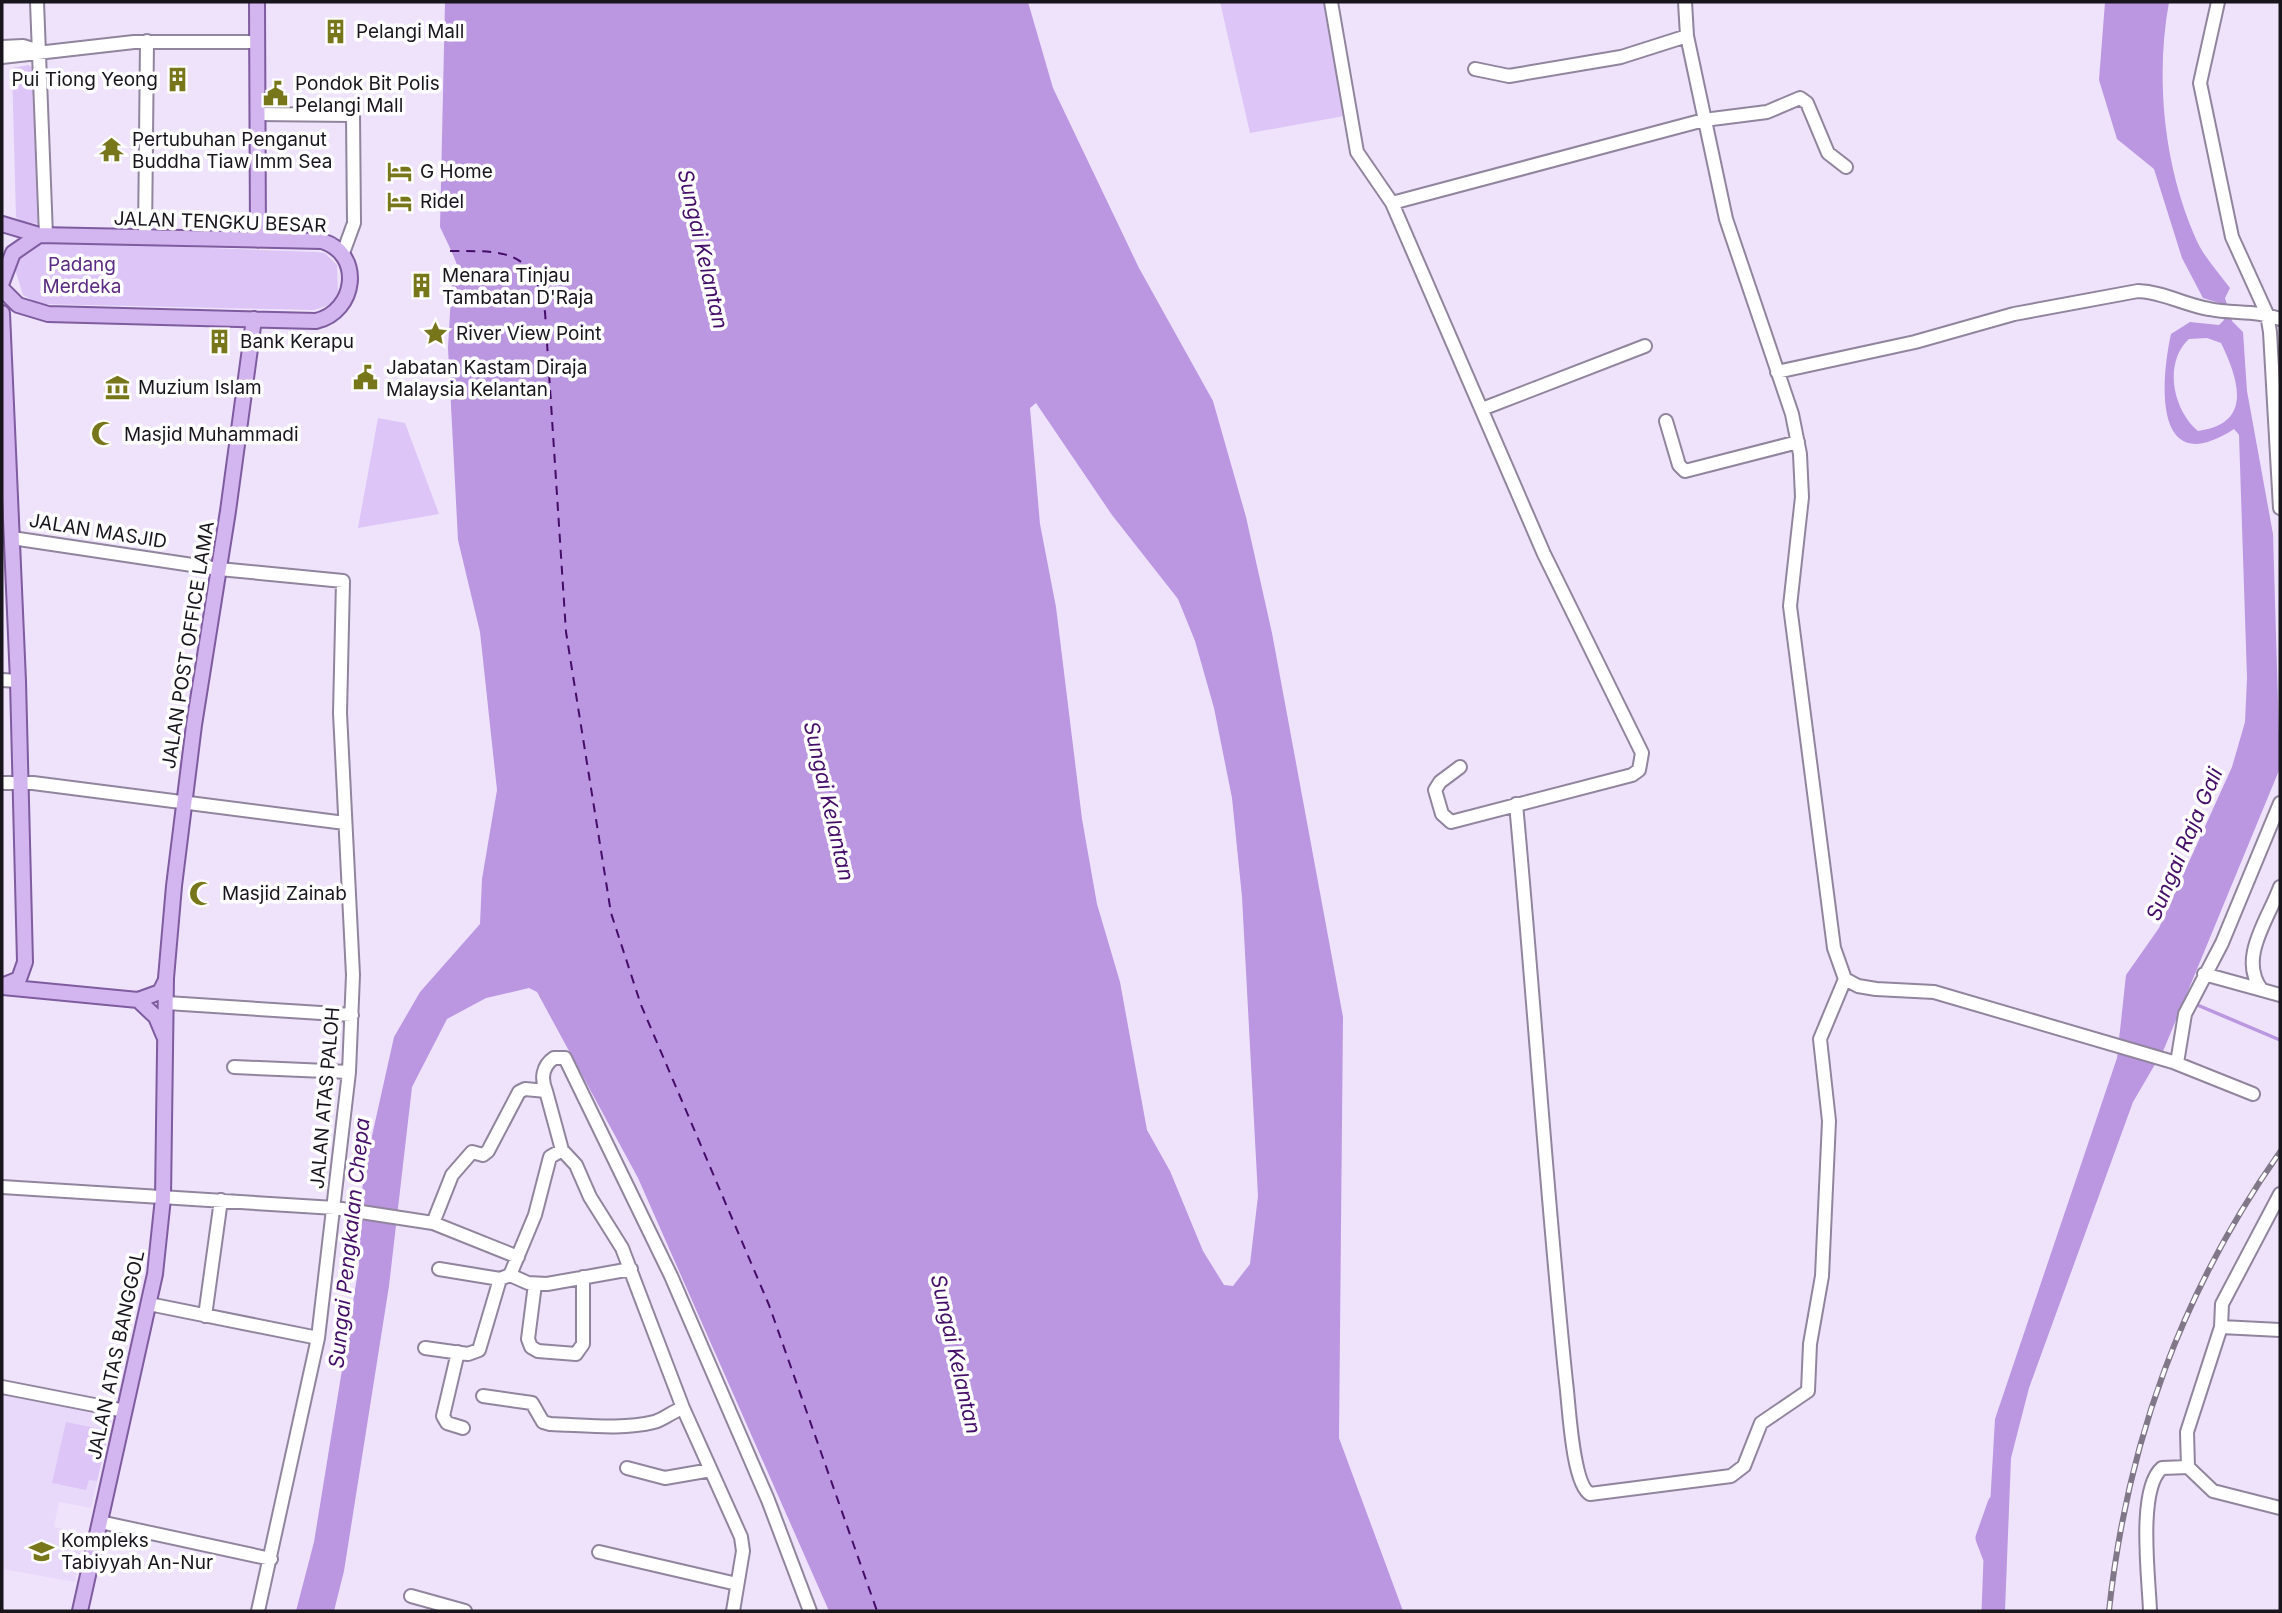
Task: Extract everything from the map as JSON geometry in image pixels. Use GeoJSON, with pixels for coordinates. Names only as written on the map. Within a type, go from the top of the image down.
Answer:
{"type":"FeatureCollection","features":[{"type":"Feature","properties":{"kind":"main road"},"geometry":{"type":"LineString","coordinates":[[257,2],[258,240]]}},
{"type":"Feature","properties":{"kind":"main road","name":"JALAN TENGKU BESAR"},"geometry":{"type":"LineString","coordinates":[[2,224],[42,235],[322,241],[334,245],[343,253],[348,265],[350,286],[342,306],[335,313],[316,321],[48,314],[18,305],[2,289]]}},
{"type":"Feature","properties":{"kind":"main road"},"geometry":{"type":"LineString","coordinates":[[2,282],[13,253],[42,235]]}},
{"type":"Feature","properties":{"kind":"main road"},"geometry":{"type":"LineString","coordinates":[[2,313],[9,530],[18,681],[25,962],[19,979],[2,986]]}},
{"type":"Feature","properties":{"kind":"main road","name":"JALAN POST OFFICE LAMA"},"geometry":{"type":"LineString","coordinates":[[166,978],[185,803],[254,319]]}},
{"type":"Feature","properties":{"kind":"main road"},"geometry":{"type":"LineString","coordinates":[[25,962],[36,983],[55,994]]}},
{"type":"Feature","properties":{"kind":"main road"},"geometry":{"type":"LineString","coordinates":[[2,986],[55,994],[138,1000],[160,992],[166,978]]}},
{"type":"Feature","properties":{"kind":"main road","name":"JALAN ATAS BANGGOL"},"geometry":{"type":"LineString","coordinates":[[80,1611],[149,1304],[163,1198],[166,978]]}},
{"type":"Feature","properties":{"kind":"main road"},"geometry":{"type":"LineString","coordinates":[[138,1000],[156,1017],[165,1041]]}},
{"type":"Feature","properties":{"kind":"street"},"geometry":{"type":"LineString","coordinates":[[37,2],[42,235]]}},
{"type":"Feature","properties":{"kind":"street"},"geometry":{"type":"LineString","coordinates":[[1331,2],[1357,152],[1392,203],[1544,554],[1642,753],[1639,770],[1632,775],[1455,822],[1447,821],[1442,814],[1436,787],[1460,767]]}},
{"type":"Feature","properties":{"kind":"street"},"geometry":{"type":"LineString","coordinates":[[1516,804],[1535,1004],[1539,1115],[1549,1216],[1572,1438],[1586,1492],[1594,1494],[1731,1476],[1744,1466],[1761,1423],[1808,1391],[1810,1344],[1822,1276],[1829,1123],[1820,1039],[1845,979],[1834,948],[1790,606],[1802,497],[1798,442],[1792,414],[1726,219],[1687,36],[1685,2]]}},
{"type":"Feature","properties":{"kind":"street"},"geometry":{"type":"LineString","coordinates":[[2218,2],[2200,86],[2233,240],[2267,314],[2280,508]]}},
{"type":"Feature","properties":{"kind":"street"},"geometry":{"type":"LineString","coordinates":[[1475,69],[1509,76],[1621,57],[1687,36]]}},
{"type":"Feature","properties":{"kind":"street"},"geometry":{"type":"LineString","coordinates":[[145,237],[147,41]]}},
{"type":"Feature","properties":{"kind":"street"},"geometry":{"type":"LineString","coordinates":[[2,57],[147,41],[257,42]]}},
{"type":"Feature","properties":{"kind":"street"},"geometry":{"type":"LineString","coordinates":[[2,47],[23,46],[39,51]]}},
{"type":"Feature","properties":{"kind":"street"},"geometry":{"type":"LineString","coordinates":[[1392,203],[1704,120],[1767,112],[1802,99],[1828,153],[1846,167]]}},
{"type":"Feature","properties":{"kind":"street"},"geometry":{"type":"LineString","coordinates":[[257,114],[353,115],[355,223],[343,253]]}},
{"type":"Feature","properties":{"kind":"street"},"geometry":{"type":"LineString","coordinates":[[1777,372],[1915,342],[2014,314],[2138,291],[2152,292],[2208,309],[2267,314],[2280,318]]}},
{"type":"Feature","properties":{"kind":"street"},"geometry":{"type":"LineString","coordinates":[[1482,409],[1645,346]]}},
{"type":"Feature","properties":{"kind":"street"},"geometry":{"type":"LineString","coordinates":[[1666,421],[1679,465],[1685,471],[1798,442]]}},
{"type":"Feature","properties":{"kind":"street","name":"JALAN MASJID"},"geometry":{"type":"LineString","coordinates":[[9,530],[219,569],[343,581]]}},
{"type":"Feature","properties":{"kind":"street","name":"JALAN ATAS PALOH"},"geometry":{"type":"LineString","coordinates":[[258,1611],[318,1338],[349,1072],[352,1015],[340,713],[343,581]]}},
{"type":"Feature","properties":{"kind":"street"},"geometry":{"type":"LineString","coordinates":[[2,680],[18,681]]}},
{"type":"Feature","properties":{"kind":"street"},"geometry":{"type":"LineString","coordinates":[[2,783],[345,823]]}},
{"type":"Feature","properties":{"kind":"street"},"geometry":{"type":"LineString","coordinates":[[2175,1063],[2185,1014],[2222,943],[2280,803]]}},
{"type":"Feature","properties":{"kind":"street"},"geometry":{"type":"LineString","coordinates":[[2262,990],[2255,981],[2252,959],[2280,887]]}},
{"type":"Feature","properties":{"kind":"street"},"geometry":{"type":"LineString","coordinates":[[2204,974],[2280,995]]}},
{"type":"Feature","properties":{"kind":"street"},"geometry":{"type":"LineString","coordinates":[[1845,979],[1858,986],[1877,989],[1934,992],[2175,1063],[2253,1094]]}},
{"type":"Feature","properties":{"kind":"street"},"geometry":{"type":"LineString","coordinates":[[167,1003],[352,1015]]}},
{"type":"Feature","properties":{"kind":"street"},"geometry":{"type":"LineString","coordinates":[[733,1611],[743,1544],[683,1408],[631,1269],[576,1165],[562,1150],[543,1084],[545,1067],[554,1058],[565,1058],[671,1276],[768,1500],[810,1611]]}},
{"type":"Feature","properties":{"kind":"street"},"geometry":{"type":"LineString","coordinates":[[234,1067],[349,1072]]}},
{"type":"Feature","properties":{"kind":"street"},"geometry":{"type":"LineString","coordinates":[[427,1222],[452,1175],[472,1152],[483,1155],[488,1151],[519,1092],[525,1089],[546,1091]]}},
{"type":"Feature","properties":{"kind":"street"},"geometry":{"type":"LineString","coordinates":[[425,1348],[472,1354],[478,1350],[505,1277],[518,1257],[535,1215],[551,1157],[562,1150]]}},
{"type":"Feature","properties":{"kind":"street"},"geometry":{"type":"LineString","coordinates":[[2,1186],[335,1209],[427,1222],[518,1257]]}},
{"type":"Feature","properties":{"kind":"street"},"geometry":{"type":"LineString","coordinates":[[2280,1194],[2223,1302],[2221,1327],[2189,1422],[2188,1467],[2193,1475],[2215,1492],[2280,1508]]}},
{"type":"Feature","properties":{"kind":"street"},"geometry":{"type":"LineString","coordinates":[[205,1316],[221,1200]]}},
{"type":"Feature","properties":{"kind":"street"},"geometry":{"type":"LineString","coordinates":[[439,1269],[505,1277],[535,1284],[631,1269]]}},
{"type":"Feature","properties":{"kind":"street"},"geometry":{"type":"LineString","coordinates":[[535,1284],[528,1339],[531,1347],[538,1351],[576,1354],[583,1344],[583,1278]]}},
{"type":"Feature","properties":{"kind":"street"},"geometry":{"type":"LineString","coordinates":[[149,1304],[318,1338]]}},
{"type":"Feature","properties":{"kind":"street"},"geometry":{"type":"LineString","coordinates":[[2221,1327],[2280,1330]]}},
{"type":"Feature","properties":{"kind":"street"},"geometry":{"type":"LineString","coordinates":[[458,1352],[443,1416],[447,1423],[463,1428]]}},
{"type":"Feature","properties":{"kind":"street"},"geometry":{"type":"LineString","coordinates":[[2,1387],[125,1411]]}},
{"type":"Feature","properties":{"kind":"street"},"geometry":{"type":"LineString","coordinates":[[483,1396],[532,1403],[543,1422],[550,1424],[632,1425],[656,1422],[668,1413],[683,1408]]}},
{"type":"Feature","properties":{"kind":"street"},"geometry":{"type":"LineString","coordinates":[[2150,1611],[2147,1506],[2151,1482],[2162,1468],[2188,1467]]}},
{"type":"Feature","properties":{"kind":"street"},"geometry":{"type":"LineString","coordinates":[[627,1468],[665,1478],[711,1470]]}},
{"type":"Feature","properties":{"kind":"street"},"geometry":{"type":"LineString","coordinates":[[100,1522],[271,1559]]}},
{"type":"Feature","properties":{"kind":"street"},"geometry":{"type":"LineString","coordinates":[[599,1552],[737,1584]]}},
{"type":"Feature","properties":{"kind":"street"},"geometry":{"type":"LineString","coordinates":[[411,1596],[465,1611]]}},
{"type":"Feature","properties":{"kind":"shaded area"},"geometry":{"type":"Polygon","coordinates":[[[2,1389],[113,1412],[91,1508],[59,1502],[54,1527],[84,1533],[75,1582],[2,1569],[2,1389]]]}},
{"type":"Feature","properties":{"kind":"green space"},"geometry":{"type":"Polygon","coordinates":[[[1220,2],[1324,2],[1344,116],[1250,133],[1220,2]]]}},
{"type":"Feature","properties":{"kind":"green space"},"geometry":{"type":"Polygon","coordinates":[[[29,65],[34,69],[39,224],[23,222],[16,217],[12,68],[29,65]]]}},
{"type":"Feature","properties":{"kind":"green space","name":"Padang Merdeka"},"geometry":{"type":"Polygon","coordinates":[[[52,242],[325,253],[337,265],[338,292],[332,304],[314,310],[39,304],[23,295],[15,269],[23,252],[39,244],[52,242]]]}},
{"type":"Feature","properties":{"kind":"green space"},"geometry":{"type":"Polygon","coordinates":[[[378,418],[405,423],[439,514],[358,528],[378,418]]]}},
{"type":"Feature","properties":{"kind":"green space"},"geometry":{"type":"Polygon","coordinates":[[[66,1422],[109,1431],[97,1481],[89,1480],[86,1490],[52,1483],[66,1422]]]}},
{"type":"Feature","properties":{"kind":"water","name":"Sungai Kelantan"},"geometry":{"type":"Polygon","coordinates":[[[445,2],[1028,2],[1053,88],[1139,268],[1213,401],[1246,517],[1272,633],[1343,1017],[1339,1438],[1403,1611],[829,1611],[638,1178],[537,992],[529,988],[486,998],[447,1019],[412,1087],[389,1286],[344,1571],[334,1611],[296,1611],[314,1542],[359,1265],[363,1176],[394,1037],[420,992],[480,924],[482,879],[497,790],[480,632],[458,540],[448,348],[452,278],[460,279],[455,260],[440,227],[445,2]],[[1036,403],[1030,408],[1040,524],[1056,607],[1082,819],[1097,904],[1120,982],[1147,1130],[1170,1171],[1203,1251],[1224,1285],[1233,1286],[1250,1264],[1258,1196],[1242,897],[1232,798],[1214,708],[1195,641],[1178,599],[1112,515],[1036,403]]]}},
{"type":"Feature","properties":{"kind":"water"},"geometry":{"type":"Polygon","coordinates":[[[2105,2],[2169,2],[2163,92],[2170,153],[2176,182],[2196,239],[2230,288],[2225,298],[2232,321],[2243,332],[2247,391],[2273,534],[2280,768],[2164,1049],[2133,1102],[2029,1388],[2011,1458],[2005,1611],[1984,1611],[1995,1419],[2117,1058],[2126,975],[2159,928],[2232,767],[2245,722],[2247,678],[2239,435],[2234,429],[2208,442],[2189,443],[2176,435],[2168,420],[2165,400],[2171,334],[2190,322],[2219,325],[2224,320],[2219,303],[2203,298],[2182,258],[2154,169],[2117,139],[2099,80],[2105,2]],[[2207,338],[2189,339],[2176,361],[2174,386],[2177,399],[2189,422],[2198,431],[2216,427],[2227,420],[2234,410],[2236,385],[2221,343],[2207,338]]]}},
{"type":"Feature","properties":{"kind":"waterway"},"geometry":{"type":"LineString","coordinates":[[2195,1004],[2280,1040]]}},
{"type":"Feature","properties":{"kind":"waterway","name":"Sungai Raja Gali"},"geometry":{"type":"LineString","coordinates":[[1991,1611],[1993,1559],[1985,1538],[1997,1504]]}},
{"type":"Feature","properties":{"kind":"ferry route"},"geometry":{"type":"LineString","coordinates":[[450,251],[487,252],[514,258],[525,265],[540,291],[545,312],[566,632],[611,913],[641,1005],[769,1305],[877,1611]]}},
{"type":"Feature","properties":{"kind":"railway"},"geometry":{"type":"LineString","coordinates":[[2109,1611],[2117,1548],[2130,1488],[2145,1428],[2164,1370],[2214,1259],[2280,1152]]}},
{"type":"Feature","properties":{"kind":"place","name":"Pelangi Mall"},"geometry":{"type":"Point","coordinates":[336,31]}},
{"type":"Feature","properties":{"kind":"place","name":"Pui Tiong Yeong"},"geometry":{"type":"Point","coordinates":[178,79]}},
{"type":"Feature","properties":{"kind":"place","name":"Pondok Bit Polis Pelangi Mall"},"geometry":{"type":"Point","coordinates":[275,94]}},
{"type":"Feature","properties":{"kind":"place","name":"Pertubuhan Penganut Buddha Tiaw Imm Sea"},"geometry":{"type":"Point","coordinates":[112,150]}},
{"type":"Feature","properties":{"kind":"place","name":"G Home"},"geometry":{"type":"Point","coordinates":[400,171]}},
{"type":"Feature","properties":{"kind":"place","name":"Ridel"},"geometry":{"type":"Point","coordinates":[400,201]}},
{"type":"Feature","properties":{"kind":"place","name":"Menara Tinjau Tambatan D'Raja"},"geometry":{"type":"Point","coordinates":[422,286]}},
{"type":"Feature","properties":{"kind":"place","name":"River View Point"},"geometry":{"type":"Point","coordinates":[436,333]}},
{"type":"Feature","properties":{"kind":"place","name":"Bank Kerapu"},"geometry":{"type":"Point","coordinates":[220,341]}},
{"type":"Feature","properties":{"kind":"place","name":"Jabatan Kastam Diraja Malaysia Kelantan"},"geometry":{"type":"Point","coordinates":[366,378]}},
{"type":"Feature","properties":{"kind":"place","name":"Muzium Islam"},"geometry":{"type":"Point","coordinates":[118,387]}},
{"type":"Feature","properties":{"kind":"place","name":"Masjid Muhammadi"},"geometry":{"type":"Point","coordinates":[104,434]}},
{"type":"Feature","properties":{"kind":"place","name":"Masjid Zainab"},"geometry":{"type":"Point","coordinates":[202,893]}},
{"type":"Feature","properties":{"kind":"place","name":"Kompleks Tabiyyah An-Nur"},"geometry":{"type":"Point","coordinates":[41,1551]}},
{"type":"Feature","properties":{"kind":"water label","name":"Sungai Pengkalan Chepa"},"geometry":{"type":"Point","coordinates":[349,1243]}}]}
